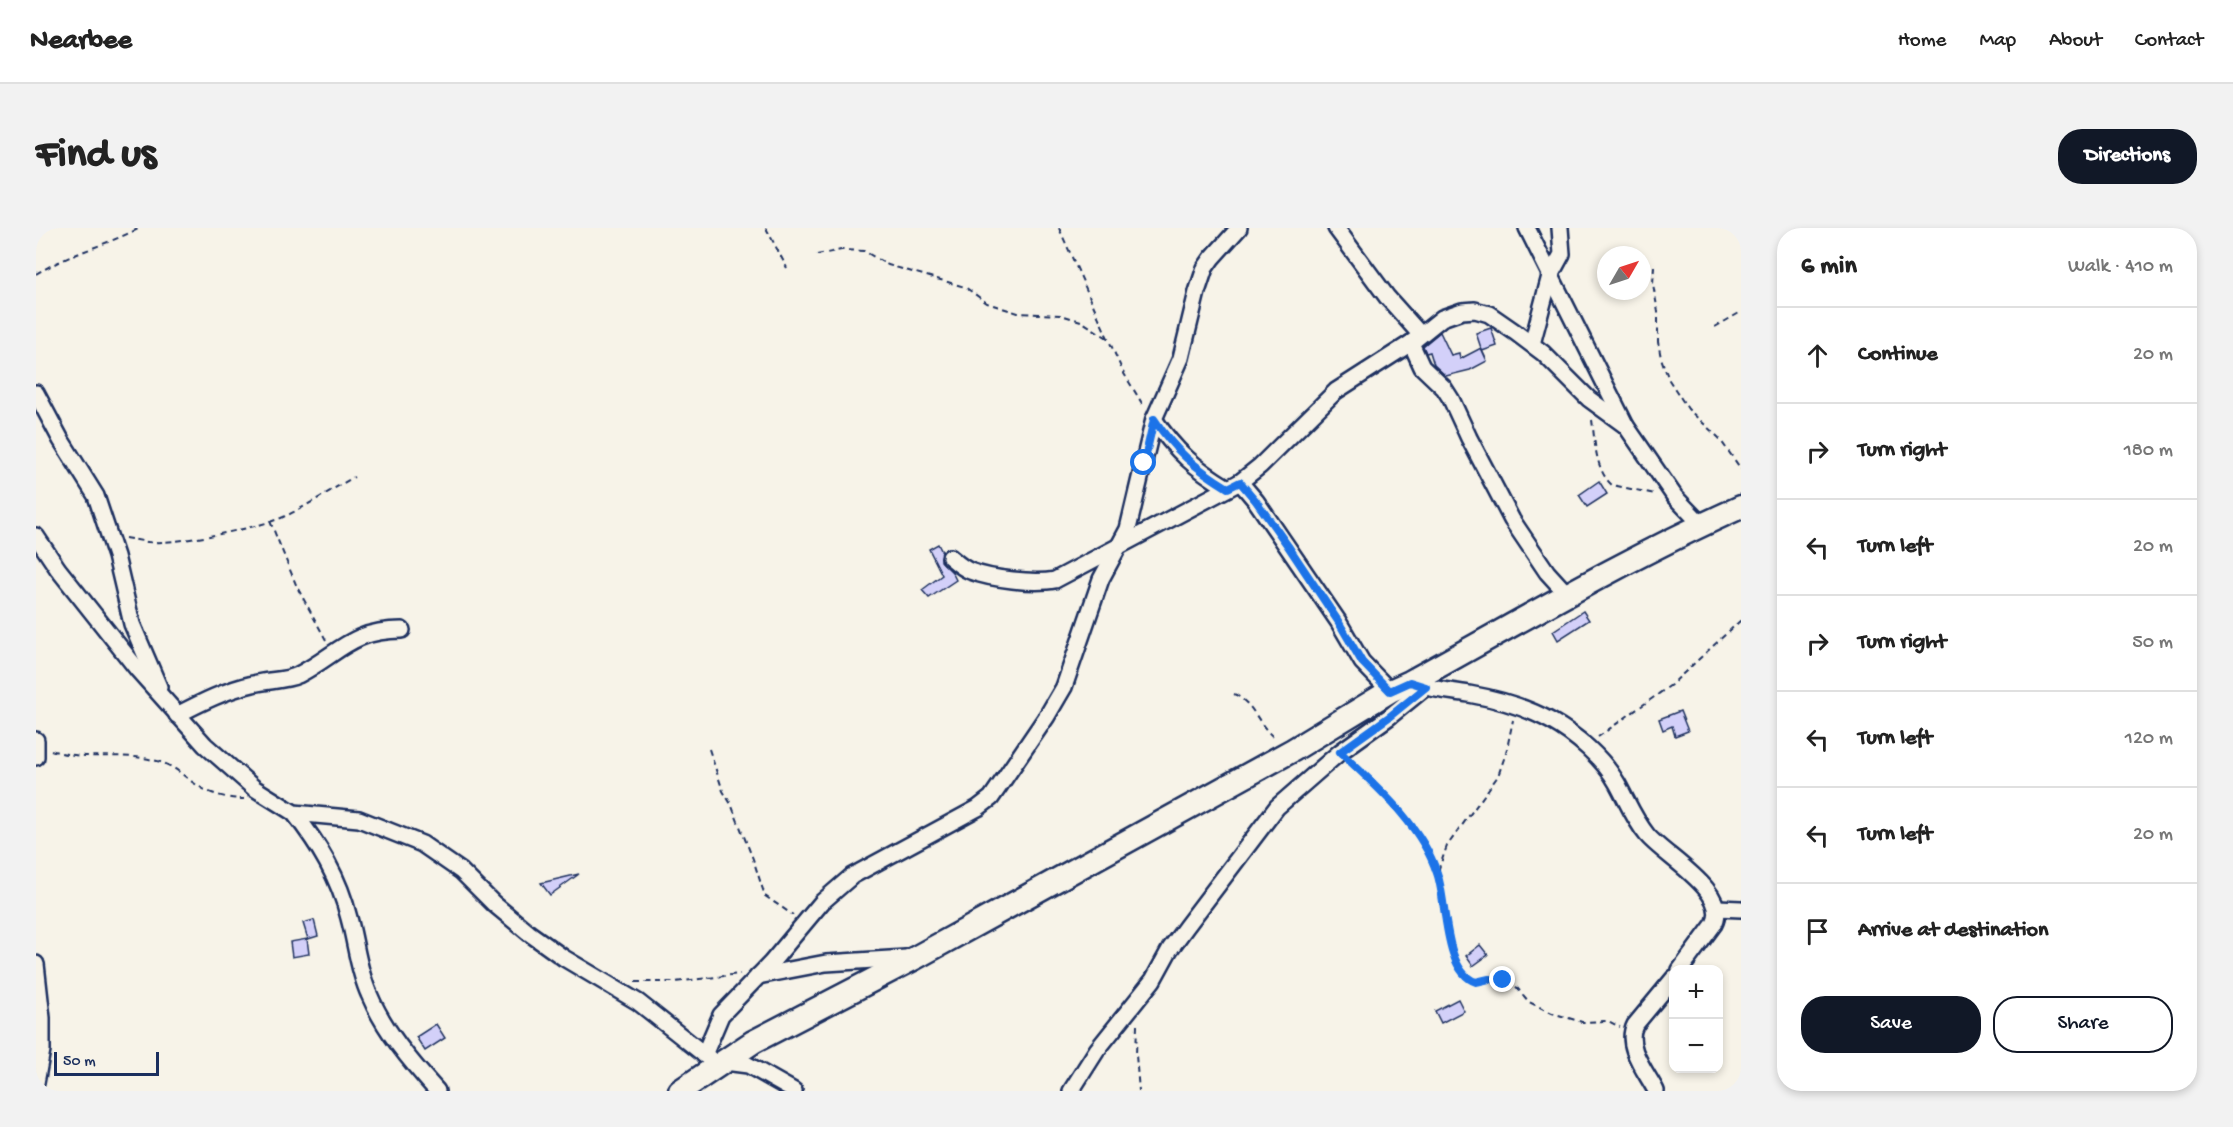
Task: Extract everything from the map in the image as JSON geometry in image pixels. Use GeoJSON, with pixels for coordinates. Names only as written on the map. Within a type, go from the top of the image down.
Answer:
{"type":"FeatureCollection","features":[{"type":"Feature","properties":{"kind":"street"},"geometry":{"type":"LineString","coordinates":[[716,1061],[721,1015],[806,924],[822,902],[852,876],[978,808],[990,798],[1034,737],[1064,687],[1101,579],[1122,544],[1132,517],[1154,419],[1181,358],[1205,268],[1222,245],[1239,228]]}},
{"type":"Feature","properties":{"kind":"street"},"geometry":{"type":"LineString","coordinates":[[1336,228],[1415,339],[1422,367],[1447,391],[1512,520],[1548,572],[1568,594]]}},
{"type":"Feature","properties":{"kind":"street"},"geometry":{"type":"LineString","coordinates":[[1527,228],[1626,426],[1675,497],[1702,525]]}},
{"type":"Feature","properties":{"kind":"street"},"geometry":{"type":"LineString","coordinates":[[1532,344],[1550,276],[1562,254],[1560,228]]}},
{"type":"Feature","properties":{"kind":"street"},"geometry":{"type":"LineString","coordinates":[[950,557],[971,572],[1042,583],[1055,580],[1234,485],[1260,466],[1336,391],[1415,339],[1442,318],[1462,311],[1475,310],[1489,314],[1532,344],[1589,399],[1626,426]]}},
{"type":"Feature","properties":{"kind":"street"},"geometry":{"type":"LineString","coordinates":[[36,393],[61,440],[96,496],[110,536],[132,624],[165,701]]}},
{"type":"Feature","properties":{"kind":"street"},"geometry":{"type":"LineString","coordinates":[[1154,419],[1166,438],[1196,468],[1234,485],[1256,501],[1338,621],[1362,662],[1409,687],[1471,694],[1517,706],[1553,722],[1587,746],[1612,776],[1648,836],[1687,869],[1710,895],[1717,908],[1718,917],[1714,924],[1683,965]]}},
{"type":"Feature","properties":{"kind":"street"},"geometry":{"type":"LineString","coordinates":[[680,1091],[716,1061],[915,958],[1409,687],[1568,594],[1741,507]]}},
{"type":"Feature","properties":{"kind":"street"},"geometry":{"type":"LineString","coordinates":[[36,536],[58,569],[177,715],[230,768],[294,813],[318,844],[333,869],[349,917],[368,993],[390,1031],[414,1065],[437,1091]]}},
{"type":"Feature","properties":{"kind":"street"},"geometry":{"type":"LineString","coordinates":[[177,715],[209,698],[253,684],[297,676],[361,635],[385,630],[402,630]]}},
{"type":"Feature","properties":{"kind":"street"},"geometry":{"type":"LineString","coordinates":[[1071,1091],[1097,1050],[1153,980],[1170,949],[1269,816],[1285,798],[1340,752],[1389,717],[1409,687]]}},
{"type":"Feature","properties":{"kind":"street"},"geometry":{"type":"LineString","coordinates":[[294,813],[359,819],[422,844],[461,871],[494,904],[529,933],[564,958],[638,1002],[716,1061],[748,1065],[794,1091]]}},
{"type":"Feature","properties":{"kind":"street"},"geometry":{"type":"LineString","coordinates":[[1717,908],[1741,909]]}},
{"type":"Feature","properties":{"kind":"street"},"geometry":{"type":"LineString","coordinates":[[758,976],[826,963],[915,958]]}},
{"type":"Feature","properties":{"kind":"street"},"geometry":{"type":"LineString","coordinates":[[36,964],[42,1018],[42,1050],[36,1083]]}},
{"type":"Feature","properties":{"kind":"street"},"geometry":{"type":"LineString","coordinates":[[1656,1091],[1637,1056],[1632,1039],[1635,1025],[1669,984]]}},
{"type":"Feature","properties":{"kind":"path"},"geometry":{"type":"LineString","coordinates":[[36,274],[78,253],[112,242],[140,228]]}},
{"type":"Feature","properties":{"kind":"path"},"geometry":{"type":"LineString","coordinates":[[766,228],[787,268]]}},
{"type":"Feature","properties":{"kind":"path"},"geometry":{"type":"LineString","coordinates":[[1059,228],[1136,395],[1154,419]]}},
{"type":"Feature","properties":{"kind":"path"},"geometry":{"type":"LineString","coordinates":[[817,255],[841,250],[864,251],[888,266],[965,287],[987,303],[1018,313],[1061,315],[1081,321],[1109,339]]}},
{"type":"Feature","properties":{"kind":"path"},"geometry":{"type":"LineString","coordinates":[[1654,266],[1653,284],[1658,312],[1658,342],[1669,380],[1688,409],[1719,438],[1741,469]]}},
{"type":"Feature","properties":{"kind":"path"},"geometry":{"type":"LineString","coordinates":[[1715,327],[1741,312]]}},
{"type":"Feature","properties":{"kind":"path"},"geometry":{"type":"LineString","coordinates":[[1589,399],[1598,459],[1602,474],[1608,481],[1620,487],[1675,497]]}},
{"type":"Feature","properties":{"kind":"path"},"geometry":{"type":"LineString","coordinates":[[110,536],[148,542],[169,541],[242,529],[270,521],[303,507],[354,477]]}},
{"type":"Feature","properties":{"kind":"path"},"geometry":{"type":"LineString","coordinates":[[270,521],[297,587],[333,652]]}},
{"type":"Feature","properties":{"kind":"path"},"geometry":{"type":"LineString","coordinates":[[1587,746],[1671,686],[1741,620]]}},
{"type":"Feature","properties":{"kind":"path"},"geometry":{"type":"LineString","coordinates":[[1234,694],[1250,706],[1267,732],[1293,750]]}},
{"type":"Feature","properties":{"kind":"path"},"geometry":{"type":"LineString","coordinates":[[1437,872],[1447,846],[1498,776],[1517,706]]}},
{"type":"Feature","properties":{"kind":"path"},"geometry":{"type":"LineString","coordinates":[[36,747],[63,754],[130,757],[156,761],[180,771],[200,787],[217,795],[241,800],[270,798]]}},
{"type":"Feature","properties":{"kind":"path"},"geometry":{"type":"LineString","coordinates":[[709,749],[723,791],[731,804],[753,859],[765,897],[806,924]]}},
{"type":"Feature","properties":{"kind":"path"},"geometry":{"type":"LineString","coordinates":[[1340,752],[1407,822],[1425,848],[1437,872],[1457,962],[1467,977],[1476,982],[1489,979],[1513,983],[1534,1005],[1582,1022],[1598,1020],[1613,1023],[1632,1039]]}},
{"type":"Feature","properties":{"kind":"path"},"geometry":{"type":"LineString","coordinates":[[634,982],[675,982],[740,974],[758,976]]}},
{"type":"Feature","properties":{"kind":"path"},"geometry":{"type":"LineString","coordinates":[[1137,1024],[1138,1091]]}},
{"type":"Feature","properties":{"kind":"building"},"geometry":{"type":"Polygon","coordinates":[[[1491,328],[1497,346],[1482,351],[1476,333],[1491,328]]]}},
{"type":"Feature","properties":{"kind":"building"},"geometry":{"type":"Polygon","coordinates":[[[1440,332],[1451,355],[1459,353],[1460,359],[1481,348],[1487,361],[1470,370],[1446,376],[1434,365],[1430,352],[1426,353],[1423,346],[1440,332]]]}},
{"type":"Feature","properties":{"kind":"building"},"geometry":{"type":"Polygon","coordinates":[[[1599,481],[1607,494],[1587,507],[1579,495],[1599,481]]]}},
{"type":"Feature","properties":{"kind":"building"},"geometry":{"type":"Polygon","coordinates":[[[938,544],[942,552],[941,561],[952,572],[956,580],[929,598],[922,590],[942,575],[929,549],[938,544]]]}},
{"type":"Feature","properties":{"kind":"building"},"geometry":{"type":"Polygon","coordinates":[[[1583,611],[1589,620],[1558,640],[1553,631],[1583,611]]]}},
{"type":"Feature","properties":{"kind":"building"},"geometry":{"type":"Polygon","coordinates":[[[1680,711],[1688,731],[1675,736],[1672,726],[1663,730],[1659,719],[1680,711]]]}},
{"type":"Feature","properties":{"kind":"building"},"geometry":{"type":"Polygon","coordinates":[[[579,874],[550,895],[541,883],[579,874]]]}},
{"type":"Feature","properties":{"kind":"building"},"geometry":{"type":"Polygon","coordinates":[[[314,920],[318,936],[308,939],[303,923],[314,920]]]}},
{"type":"Feature","properties":{"kind":"building"},"geometry":{"type":"Polygon","coordinates":[[[307,939],[309,954],[292,957],[290,942],[307,939]]]}},
{"type":"Feature","properties":{"kind":"building"},"geometry":{"type":"Polygon","coordinates":[[[1480,945],[1488,955],[1473,966],[1466,956],[1480,945]]]}},
{"type":"Feature","properties":{"kind":"building"},"geometry":{"type":"Polygon","coordinates":[[[1458,999],[1464,1011],[1441,1023],[1435,1011],[1458,999]]]}},
{"type":"Feature","properties":{"kind":"building"},"geometry":{"type":"Polygon","coordinates":[[[436,1024],[445,1038],[425,1051],[416,1037],[436,1024]]]}},
{"type":"Feature","properties":{"kind":"route"},"geometry":{"type":"LineString","coordinates":[[1144,463],[1154,419],[1166,438],[1196,468],[1228,488],[1240,482],[1288,546],[1338,621],[1362,662],[1390,691],[1410,682],[1426,687],[1340,752],[1397,809],[1425,848],[1437,872],[1446,926],[1457,962],[1464,973],[1476,982],[1489,979],[1503,980]]}}]}
